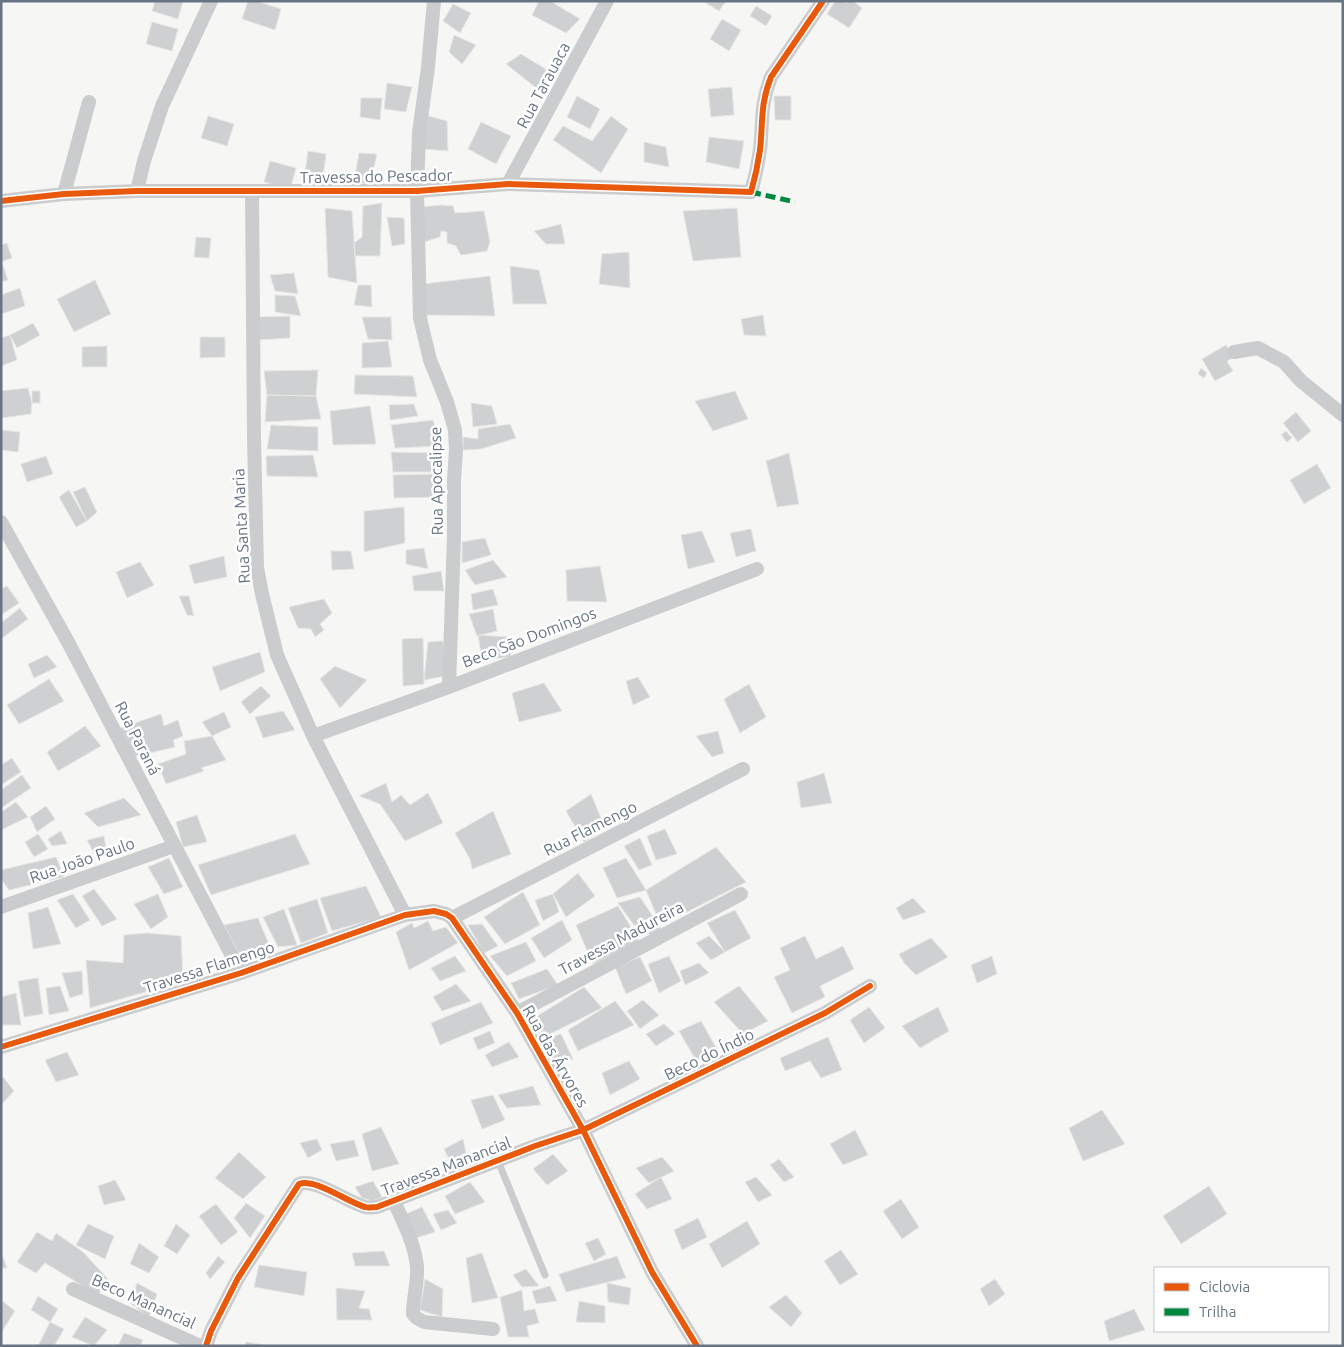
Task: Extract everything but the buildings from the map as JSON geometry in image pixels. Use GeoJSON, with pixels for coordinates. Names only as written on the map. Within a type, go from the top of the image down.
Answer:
{"type":"FeatureCollection","features":[{"type":"Feature","properties":{"kind":"street"},"geometry":{"type":"LineString","coordinates":[[137,192],[144,161],[162,106],[211,1]]}},
{"type":"Feature","properties":{"kind":"street","name":"Rua Apocalipse"},"geometry":{"type":"LineString","coordinates":[[434,1],[419,133],[417,190],[420,318],[430,360],[456,430],[449,687]]}},
{"type":"Feature","properties":{"kind":"street","name":"Rua Tarauaca"},"geometry":{"type":"LineString","coordinates":[[508,184],[607,1]]}},
{"type":"Feature","properties":{"kind":"street","name":"Travessa do Pescador"},"geometry":{"type":"LineString","coordinates":[[1,201],[64,194],[417,190],[508,184],[751,192],[760,148],[761,117],[765,91],[770,77],[823,1]]}},
{"type":"Feature","properties":{"kind":"street"},"geometry":{"type":"LineString","coordinates":[[64,194],[89,102]]}},
{"type":"Feature","properties":{"kind":"street","name":"Rua Santa Maria"},"geometry":{"type":"LineString","coordinates":[[252,192],[257,567],[270,630],[277,655],[313,736],[405,915]]}},
{"type":"Feature","properties":{"kind":"street"},"geometry":{"type":"LineString","coordinates":[[1234,352],[1258,348],[1284,362],[1301,381],[1343,415]]}},
{"type":"Feature","properties":{"kind":"street","name":"Rua Paraná"},"geometry":{"type":"LineString","coordinates":[[1,522],[68,642],[241,973]]}},
{"type":"Feature","properties":{"kind":"street","name":"Beco São Domingos"},"geometry":{"type":"LineString","coordinates":[[313,736],[449,687],[757,569]]}},
{"type":"Feature","properties":{"kind":"street","name":"Rua Flamengo"},"geometry":{"type":"LineString","coordinates":[[452,918],[743,769]]}},
{"type":"Feature","properties":{"kind":"street","name":"Rua João Paulo"},"geometry":{"type":"LineString","coordinates":[[1,906],[174,846]]}},
{"type":"Feature","properties":{"kind":"street","name":"Travessa Madureira"},"geometry":{"type":"LineString","coordinates":[[517,1013],[741,894]]}},
{"type":"Feature","properties":{"kind":"street","name":"Travessa Flamengo"},"geometry":{"type":"LineString","coordinates":[[1,1047],[241,973],[405,915],[440,912],[452,918]]}},
{"type":"Feature","properties":{"kind":"street","name":"Rua das Árvores"},"geometry":{"type":"LineString","coordinates":[[452,918],[517,1013],[583,1130],[652,1272],[697,1346]]}},
{"type":"Feature","properties":{"kind":"street","name":"Beco do Índio"},"geometry":{"type":"LineString","coordinates":[[583,1130],[825,1013],[870,986]]}},
{"type":"Feature","properties":{"kind":"street","name":"Travessa Manancial"},"geometry":{"type":"LineString","coordinates":[[206,1346],[211,1331],[238,1278],[299,1184],[305,1182],[324,1188],[337,1196],[366,1208],[377,1207],[583,1130]]}},
{"type":"Feature","properties":{"kind":"street","name":"Travessa Manancial"},"geometry":{"type":"LineString","coordinates":[[394,1201],[412,1244],[417,1266],[417,1286],[413,1314],[424,1322],[493,1330]]}},
{"type":"Feature","properties":{"kind":"street","name":"Beco Manancial"},"geometry":{"type":"LineString","coordinates":[[73,1289],[200,1346]]}},
{"type":"Feature","properties":{"kind":"lane"},"geometry":{"type":"LineString","coordinates":[[498,1161],[545,1275]]}},
{"type":"Feature","properties":{"kind":"marked path"},"geometry":{"type":"LineString","coordinates":[[751,192],[795,202]]}},
{"type":"Feature","properties":{"kind":"cycle path"},"geometry":{"type":"LineString","coordinates":[[1,201],[64,194],[137,191],[417,191],[508,184],[751,192],[760,150],[763,105],[767,87],[771,77],[823,1]]}},
{"type":"Feature","properties":{"kind":"cycle path"},"geometry":{"type":"LineString","coordinates":[[1,1047],[241,973],[405,915],[434,911],[446,914],[452,918],[517,1013],[583,1130],[652,1272],[697,1346]]}},
{"type":"Feature","properties":{"kind":"cycle path"},"geometry":{"type":"LineString","coordinates":[[206,1346],[211,1331],[238,1278],[299,1184],[314,1184],[365,1207],[377,1207],[535,1146],[583,1130],[825,1013],[870,986]]}}]}
